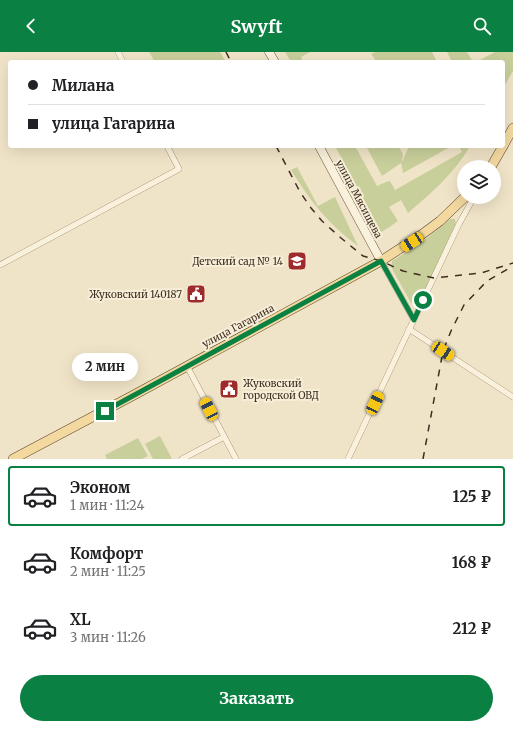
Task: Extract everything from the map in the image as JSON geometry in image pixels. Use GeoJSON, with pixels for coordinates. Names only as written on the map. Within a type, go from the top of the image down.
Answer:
{"type":"FeatureCollection","features":[{"type":"Feature","properties":{"kind":"main road"},"geometry":{"type":"LineString","coordinates":[[505,142],[513,128]]}},
{"type":"Feature","properties":{"kind":"main road","name":"улица Мясищева"},"geometry":{"type":"LineString","coordinates":[[321,148],[381,261]]}},
{"type":"Feature","properties":{"kind":"main road"},"geometry":{"type":"LineString","coordinates":[[495,160],[502,148]]}},
{"type":"Feature","properties":{"kind":"main road","name":"улица Гагарина"},"geometry":{"type":"LineString","coordinates":[[13,459],[381,261],[440,221],[458,204]]}},
{"type":"Feature","properties":{"kind":"street"},"geometry":{"type":"LineString","coordinates":[[0,265],[179,169],[168,148]]}},
{"type":"Feature","properties":{"kind":"street"},"geometry":{"type":"LineString","coordinates":[[348,459],[459,224],[470,204]]}},
{"type":"Feature","properties":{"kind":"street"},"geometry":{"type":"LineString","coordinates":[[381,261],[414,320]]}},
{"type":"Feature","properties":{"kind":"street"},"geometry":{"type":"LineString","coordinates":[[410,329],[513,397]]}},
{"type":"Feature","properties":{"kind":"street"},"geometry":{"type":"LineString","coordinates":[[187,366],[236,459]]}},
{"type":"Feature","properties":{"kind":"street"},"geometry":{"type":"LineString","coordinates":[[182,459],[224,437]]}},
{"type":"Feature","properties":{"kind":"green space"},"geometry":{"type":"Polygon","coordinates":[[[149,52],[220,52],[225,60],[154,60],[149,52]]]}},
{"type":"Feature","properties":{"kind":"green space"},"geometry":{"type":"Polygon","coordinates":[[[285,52],[310,52],[301,57],[302,60],[290,60],[285,52]]]}},
{"type":"Feature","properties":{"kind":"green space"},"geometry":{"type":"Polygon","coordinates":[[[375,52],[432,52],[436,60],[374,60],[375,59],[371,54],[375,52]]]}},
{"type":"Feature","properties":{"kind":"green space"},"geometry":{"type":"Polygon","coordinates":[[[447,52],[467,52],[472,60],[451,60],[447,52]]]}},
{"type":"Feature","properties":{"kind":"green space"},"geometry":{"type":"Polygon","coordinates":[[[495,52],[513,52],[513,71],[505,85],[505,60],[480,60],[495,52]]]}},
{"type":"Feature","properties":{"kind":"green space"},"geometry":{"type":"Polygon","coordinates":[[[336,148],[356,148],[377,186],[390,181],[395,190],[462,152],[460,148],[469,148],[461,160],[457,160],[457,165],[450,174],[408,213],[401,200],[389,207],[398,221],[381,232],[336,148]]]}},
{"type":"Feature","properties":{"kind":"green space"},"geometry":{"type":"Polygon","coordinates":[[[367,148],[399,148],[403,154],[402,162],[408,148],[448,148],[403,173],[401,163],[382,176],[367,148]]]}},
{"type":"Feature","properties":{"kind":"green space"},"geometry":{"type":"Polygon","coordinates":[[[297,167],[318,206],[335,197],[358,246],[329,221],[313,202],[291,170],[297,167]]]}},
{"type":"Feature","properties":{"kind":"green space"},"geometry":{"type":"Polygon","coordinates":[[[450,219],[455,219],[456,224],[420,301],[416,304],[411,303],[391,267],[392,261],[422,242],[450,219]]]}},
{"type":"Feature","properties":{"kind":"green space"},"geometry":{"type":"Polygon","coordinates":[[[160,436],[172,459],[153,459],[145,444],[160,436]]]}},
{"type":"Feature","properties":{"kind":"green space"},"geometry":{"type":"Polygon","coordinates":[[[138,438],[148,456],[142,459],[107,459],[105,455],[138,438]]]}},
{"type":"Feature","properties":{"kind":"railway"},"geometry":{"type":"LineString","coordinates":[[226,52],[230,60]]}},
{"type":"Feature","properties":{"kind":"railway"},"geometry":{"type":"LineString","coordinates":[[277,148],[300,192],[311,208],[322,221],[363,256],[381,261],[403,271],[434,278],[481,273],[513,263]]}},
{"type":"Feature","properties":{"kind":"railway"},"geometry":{"type":"LineString","coordinates":[[423,459],[443,351],[451,331],[464,305],[487,281],[513,266]]}},
{"type":"Feature","properties":{"kind":"place","name":"Детский сад № 14"},"geometry":{"type":"Point","coordinates":[297,261]}},
{"type":"Feature","properties":{"kind":"place","name":"Жуковский 140187"},"geometry":{"type":"Point","coordinates":[196,294]}},
{"type":"Feature","properties":{"kind":"place","name":"Жуковский городской ОВД"},"geometry":{"type":"Point","coordinates":[229,389]}},
{"type":"Feature","properties":{"kind":"route"},"geometry":{"type":"LineString","coordinates":[[105,411],[381,261],[414,320],[423,300]]}}]}
